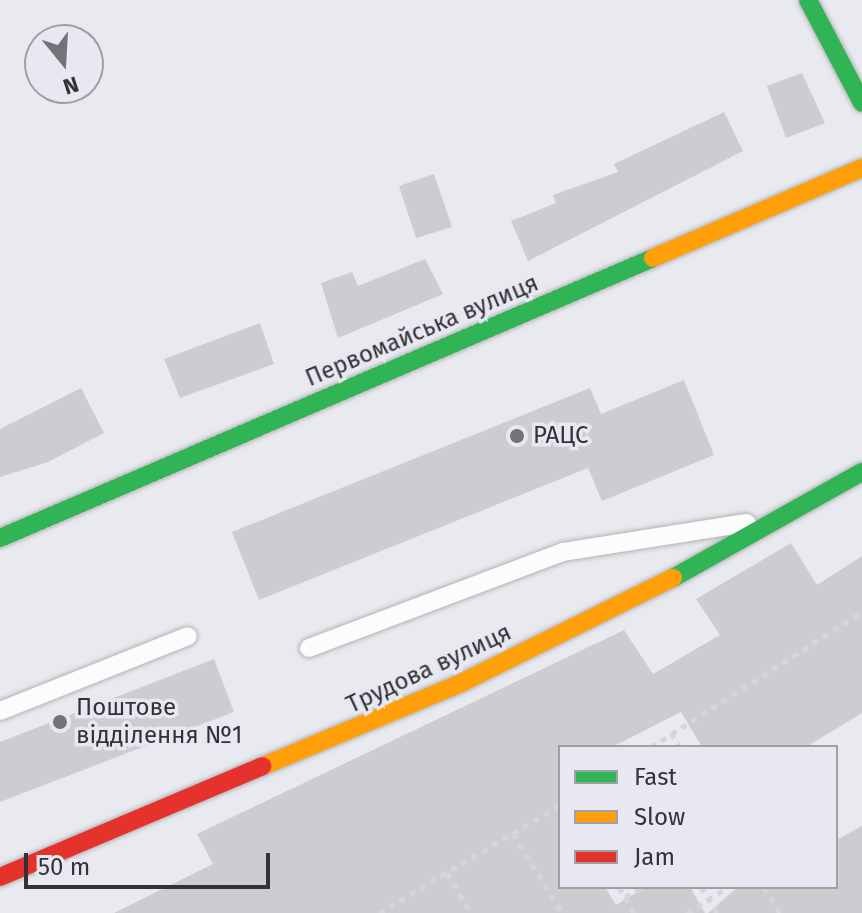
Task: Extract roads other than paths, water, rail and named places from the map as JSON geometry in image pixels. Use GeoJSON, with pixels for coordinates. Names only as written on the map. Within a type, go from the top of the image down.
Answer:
{"type":"FeatureCollection","features":[{"type":"Feature","properties":{"kind":"street"},"geometry":{"type":"LineString","coordinates":[[808,0],[862,103]]}},
{"type":"Feature","properties":{"kind":"street","name":"Первомайська вулиця"},"geometry":{"type":"LineString","coordinates":[[0,538],[862,168]]}},
{"type":"Feature","properties":{"kind":"street","name":"Трудова вулиця"},"geometry":{"type":"LineString","coordinates":[[0,877],[459,684],[783,518],[862,472]]}},
{"type":"Feature","properties":{"kind":"lane"},"geometry":{"type":"LineString","coordinates":[[309,648],[563,552],[783,518]]}},
{"type":"Feature","properties":{"kind":"lane"},"geometry":{"type":"LineString","coordinates":[[0,711],[188,636]]}},
{"type":"Feature","properties":{"kind":"place","name":"РАЦС"},"geometry":{"type":"Point","coordinates":[517,436]}},
{"type":"Feature","properties":{"kind":"place","name":"Поштове відділення №1"},"geometry":{"type":"Point","coordinates":[60,722]}}]}
